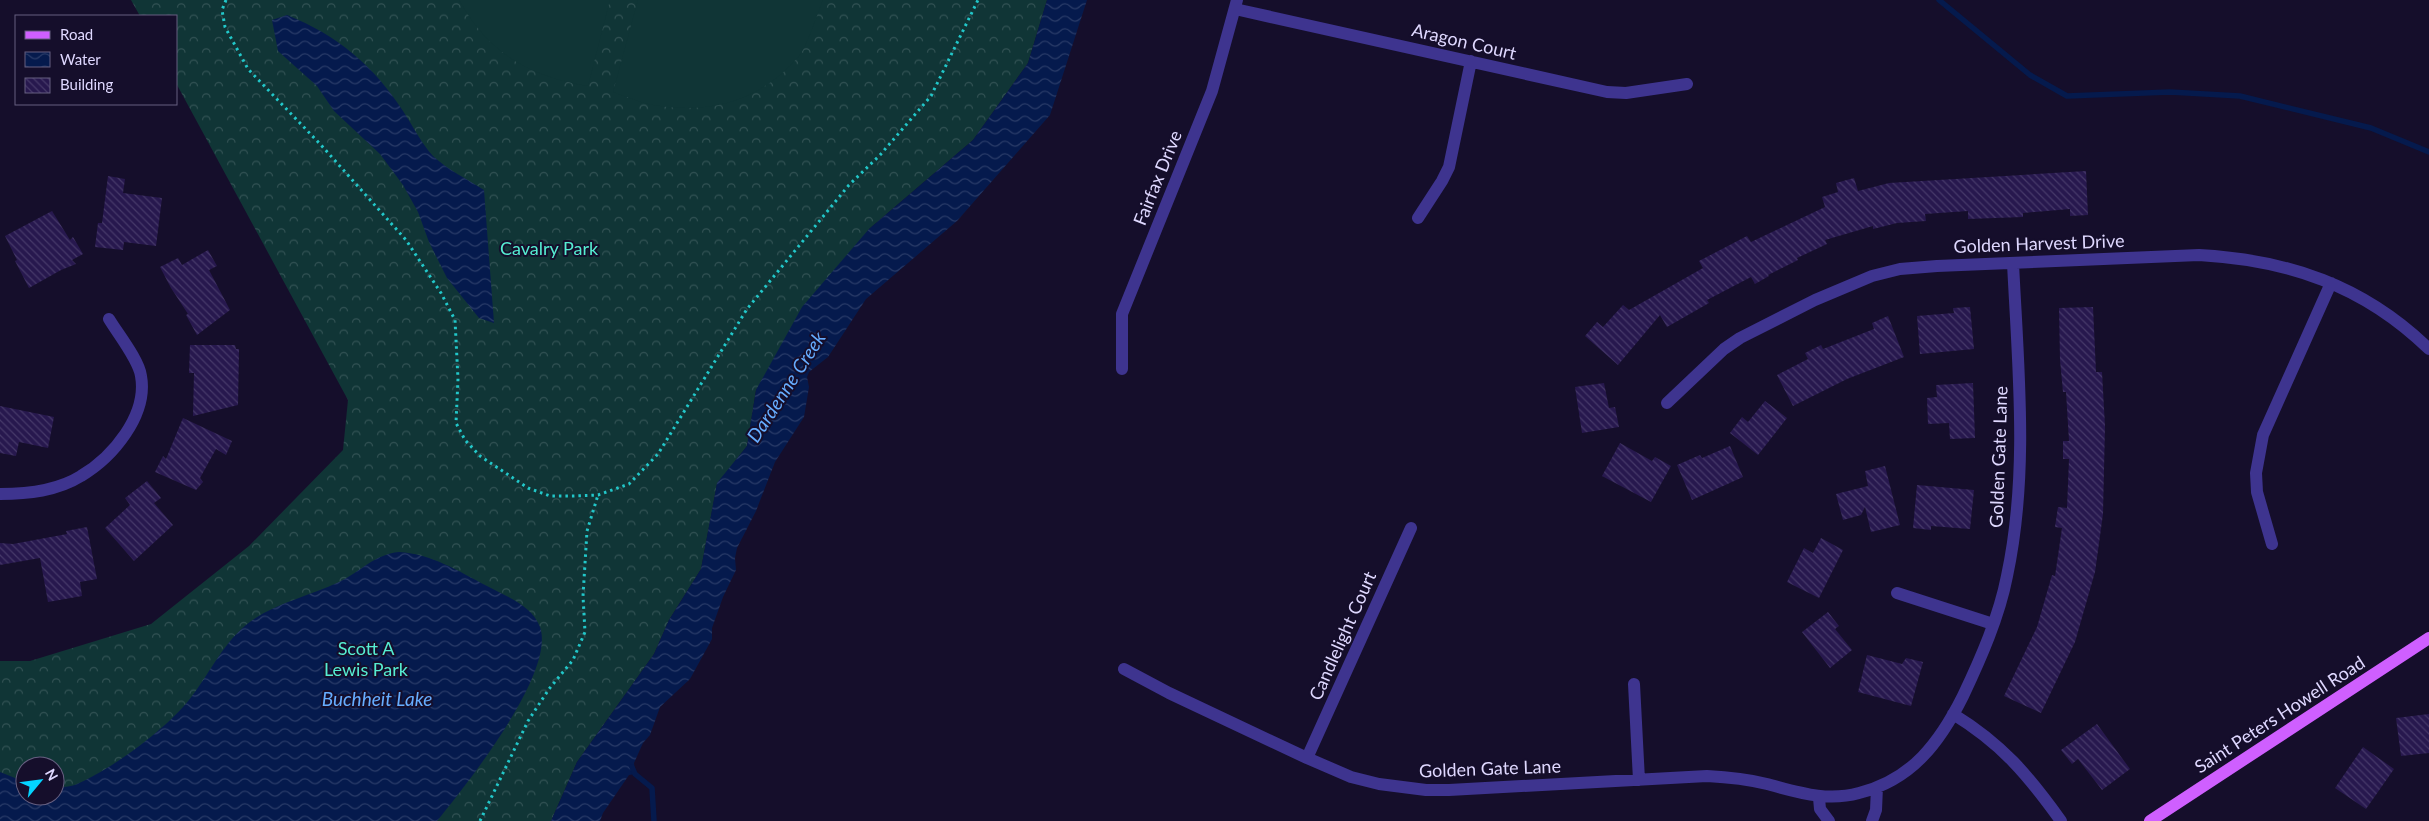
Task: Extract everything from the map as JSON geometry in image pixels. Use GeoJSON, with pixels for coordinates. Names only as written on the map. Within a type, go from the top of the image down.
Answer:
{"type":"FeatureCollection","features":[{"type":"Feature","properties":{"kind":"main road","name":"Saint Peters Howell Road"},"geometry":{"type":"LineString","coordinates":[[2150,821],[2429,638]]}},
{"type":"Feature","properties":{"kind":"street","name":"Aragon Court"},"geometry":{"type":"LineString","coordinates":[[1236,5],[1607,92],[1626,93],[1687,84]]}},
{"type":"Feature","properties":{"kind":"street","name":"Fairfax Drive"},"geometry":{"type":"LineString","coordinates":[[1122,369],[1122,314],[1212,91],[1236,5]]}},
{"type":"Feature","properties":{"kind":"street"},"geometry":{"type":"LineString","coordinates":[[1418,218],[1442,181],[1448,167],[1471,61]]}},
{"type":"Feature","properties":{"kind":"street","name":"Golden Harvest Drive"},"geometry":{"type":"LineString","coordinates":[[1667,403],[1724,349],[1740,338],[1844,287],[1900,269],[2199,255],[2238,257],[2269,262],[2331,283],[2365,300],[2392,318],[2429,349]]}},
{"type":"Feature","properties":{"kind":"street","name":"Golden Gate Lane"},"geometry":{"type":"LineString","coordinates":[[1124,669],[1169,693],[1307,758],[1351,777],[1380,784],[1426,790],[1730,777],[1819,798],[1858,794],[1877,787],[1920,762],[1936,742],[1953,714],[1993,624],[2007,578],[2013,547],[2019,488],[2020,401],[2013,263]]}},
{"type":"Feature","properties":{"kind":"street"},"geometry":{"type":"LineString","coordinates":[[2272,544],[2257,492],[2256,473],[2263,435],[2331,283]]}},
{"type":"Feature","properties":{"kind":"street"},"geometry":{"type":"LineString","coordinates":[[0,494],[26,494],[54,488],[81,476],[122,439],[135,417],[142,394],[141,374],[110,319]]}},
{"type":"Feature","properties":{"kind":"street","name":"Candlelight Court"},"geometry":{"type":"LineString","coordinates":[[1307,758],[1411,528]]}},
{"type":"Feature","properties":{"kind":"street"},"geometry":{"type":"LineString","coordinates":[[1897,594],[1993,624]]}},
{"type":"Feature","properties":{"kind":"street"},"geometry":{"type":"LineString","coordinates":[[1634,684],[1638,780]]}},
{"type":"Feature","properties":{"kind":"street"},"geometry":{"type":"LineString","coordinates":[[1953,714],[1982,732],[2004,751],[2028,776],[2061,821]]}},
{"type":"Feature","properties":{"kind":"street"},"geometry":{"type":"LineString","coordinates":[[1872,821],[1876,810],[1877,787]]}},
{"type":"Feature","properties":{"kind":"street"},"geometry":{"type":"LineString","coordinates":[[1819,798],[1820,809],[1829,821]]}},
{"type":"Feature","properties":{"kind":"path"},"geometry":{"type":"LineString","coordinates":[[226,0],[222,10],[225,27],[248,69],[321,145],[406,240],[441,293],[455,320],[458,380],[456,423],[465,440],[480,456],[528,488],[550,496],[598,495],[629,484],[658,454],[747,309],[849,185],[880,155],[931,96],[978,0]]}},
{"type":"Feature","properties":{"kind":"path"},"geometry":{"type":"LineString","coordinates":[[480,821],[528,721],[549,689],[573,660],[585,632],[583,596],[586,531],[598,495]]}},
{"type":"Feature","properties":{"kind":"green space","name":"Cavalry Park"},"geometry":{"type":"Polygon","coordinates":[[[131,0],[1047,0],[1028,63],[973,140],[869,229],[756,390],[747,446],[717,484],[701,569],[669,620],[654,654],[577,762],[551,821],[0,821],[0,661],[30,661],[151,624],[249,546],[343,450],[348,400],[178,87],[178,15],[139,15],[131,0]]]}},
{"type":"Feature","properties":{"kind":"green space"},"geometry":{"type":"Polygon","coordinates":[[[459,0],[610,0],[588,86],[547,76],[513,60],[484,35],[459,0]]]}},
{"type":"Feature","properties":{"kind":"green space"},"geometry":{"type":"Polygon","coordinates":[[[638,0],[823,0],[802,52],[768,84],[751,94],[714,106],[674,108],[653,105],[613,92],[638,0]]]}},
{"type":"Feature","properties":{"kind":"water","name":"Dardenne Creek"},"geometry":{"type":"Polygon","coordinates":[[[1047,0],[1087,0],[1050,115],[957,221],[866,299],[828,357],[809,372],[807,377],[809,387],[804,417],[775,462],[756,511],[737,548],[735,558],[736,570],[723,597],[712,628],[712,639],[690,679],[660,707],[650,735],[643,743],[634,763],[635,774],[629,775],[603,813],[600,821],[551,821],[577,762],[654,654],[669,620],[701,569],[717,483],[747,446],[756,390],[802,307],[869,229],[973,140],[1028,63],[1047,0]]]}},
{"type":"Feature","properties":{"kind":"water"},"geometry":{"type":"Polygon","coordinates":[[[287,15],[338,42],[367,66],[392,95],[433,156],[451,170],[484,190],[494,323],[479,318],[447,278],[429,242],[418,212],[403,185],[380,154],[334,111],[317,86],[278,51],[272,20],[287,15]]]}},
{"type":"Feature","properties":{"kind":"water","name":"Buchheit Lake"},"geometry":{"type":"Polygon","coordinates":[[[390,553],[411,553],[444,564],[524,607],[536,619],[540,627],[541,647],[535,672],[522,699],[487,756],[437,821],[0,821],[0,772],[15,778],[15,806],[65,806],[65,787],[75,785],[106,769],[138,747],[167,723],[189,700],[229,642],[256,617],[339,582],[390,553]]]}},
{"type":"Feature","properties":{"kind":"building"},"geometry":{"type":"Polygon","coordinates":[[[2086,171],[2088,215],[2070,216],[2070,209],[2023,213],[2023,217],[1968,219],[1968,211],[1925,214],[1926,221],[1897,223],[1873,229],[1873,226],[1825,240],[1827,244],[1797,258],[1798,260],[1768,275],[1755,284],[1751,277],[1707,300],[1709,303],[1667,327],[1660,315],[1618,365],[1585,336],[1597,322],[1603,327],[1623,305],[1629,310],[1703,268],[1699,261],[1747,236],[1751,242],[1825,207],[1822,197],[1838,192],[1836,183],[1854,178],[1858,191],[1889,183],[2086,171]]]}},
{"type":"Feature","properties":{"kind":"building"},"geometry":{"type":"Polygon","coordinates":[[[108,176],[125,179],[123,193],[162,198],[156,246],[124,242],[123,250],[95,247],[98,223],[102,223],[108,176]]]}},
{"type":"Feature","properties":{"kind":"building"},"geometry":{"type":"Polygon","coordinates":[[[52,211],[70,240],[73,237],[83,254],[72,260],[76,264],[29,288],[5,236],[52,211]]]}},
{"type":"Feature","properties":{"kind":"building"},"geometry":{"type":"Polygon","coordinates":[[[208,250],[217,266],[209,270],[230,310],[197,335],[186,315],[188,314],[160,267],[178,258],[182,265],[208,250]]]}},
{"type":"Feature","properties":{"kind":"building"},"geometry":{"type":"Polygon","coordinates":[[[1970,307],[1974,349],[1920,354],[1917,316],[1954,313],[1953,308],[1970,307]]]}},
{"type":"Feature","properties":{"kind":"building"},"geometry":{"type":"Polygon","coordinates":[[[2093,307],[2096,372],[2102,372],[2105,426],[2103,514],[2095,572],[2075,642],[2041,713],[2004,696],[2037,627],[2052,575],[2055,576],[2062,528],[2055,527],[2058,507],[2067,508],[2069,459],[2063,459],[2063,441],[2069,441],[2066,392],[2063,392],[2060,360],[2059,308],[2093,307]]]}},
{"type":"Feature","properties":{"kind":"building"},"geometry":{"type":"Polygon","coordinates":[[[1888,316],[1904,357],[1847,379],[1793,406],[1777,375],[1808,359],[1805,353],[1821,345],[1823,349],[1874,329],[1872,323],[1888,316]]]}},
{"type":"Feature","properties":{"kind":"building"},"geometry":{"type":"Polygon","coordinates":[[[190,345],[235,345],[236,349],[239,349],[238,405],[193,416],[194,373],[189,373],[190,345]]]}},
{"type":"Feature","properties":{"kind":"building"},"geometry":{"type":"Polygon","coordinates":[[[1604,383],[1609,408],[1615,407],[1619,427],[1582,433],[1575,387],[1604,383]]]}},
{"type":"Feature","properties":{"kind":"building"},"geometry":{"type":"Polygon","coordinates":[[[1973,383],[1975,438],[1950,439],[1949,423],[1928,424],[1927,398],[1937,397],[1936,385],[1973,383]]]}},
{"type":"Feature","properties":{"kind":"building"},"geometry":{"type":"Polygon","coordinates":[[[1765,401],[1787,418],[1758,455],[1730,433],[1742,417],[1748,422],[1765,401]]]}},
{"type":"Feature","properties":{"kind":"building"},"geometry":{"type":"Polygon","coordinates":[[[0,406],[54,417],[48,448],[19,442],[16,456],[0,453],[0,406]]]}},
{"type":"Feature","properties":{"kind":"building"},"geometry":{"type":"Polygon","coordinates":[[[183,418],[232,441],[226,455],[216,449],[200,478],[203,482],[196,490],[155,472],[163,456],[166,459],[183,418]]]}},
{"type":"Feature","properties":{"kind":"building"},"geometry":{"type":"Polygon","coordinates":[[[1620,443],[1652,461],[1655,457],[1671,466],[1651,502],[1602,476],[1620,443]]]}},
{"type":"Feature","properties":{"kind":"building"},"geometry":{"type":"Polygon","coordinates":[[[1730,446],[1743,477],[1692,500],[1677,465],[1700,455],[1702,458],[1730,446]]]}},
{"type":"Feature","properties":{"kind":"building"},"geometry":{"type":"Polygon","coordinates":[[[1885,466],[1900,525],[1871,532],[1865,507],[1861,515],[1843,520],[1836,494],[1868,486],[1865,471],[1885,466]]]}},
{"type":"Feature","properties":{"kind":"building"},"geometry":{"type":"Polygon","coordinates":[[[147,481],[161,498],[154,503],[173,525],[134,561],[105,528],[130,505],[125,498],[147,481]]]}},
{"type":"Feature","properties":{"kind":"building"},"geometry":{"type":"Polygon","coordinates":[[[1917,485],[1974,490],[1970,529],[1931,526],[1931,530],[1913,528],[1917,485]]]}},
{"type":"Feature","properties":{"kind":"building"},"geometry":{"type":"Polygon","coordinates":[[[87,527],[97,579],[80,582],[82,596],[48,602],[40,558],[0,565],[0,543],[13,544],[67,534],[66,531],[87,527]]]}},
{"type":"Feature","properties":{"kind":"building"},"geometry":{"type":"Polygon","coordinates":[[[1821,538],[1843,550],[1819,598],[1787,582],[1804,548],[1813,553],[1821,538]]]}},
{"type":"Feature","properties":{"kind":"building"},"geometry":{"type":"Polygon","coordinates":[[[1828,612],[1839,626],[1835,629],[1852,650],[1830,668],[1802,632],[1828,612]]]}},
{"type":"Feature","properties":{"kind":"building"},"geometry":{"type":"Polygon","coordinates":[[[1867,655],[1902,664],[1906,658],[1923,662],[1911,706],[1858,692],[1867,655]]]}},
{"type":"Feature","properties":{"kind":"building"},"geometry":{"type":"Polygon","coordinates":[[[2429,714],[2429,753],[2401,756],[2396,718],[2429,714]]]}},
{"type":"Feature","properties":{"kind":"building"},"geometry":{"type":"Polygon","coordinates":[[[2097,724],[2130,769],[2102,790],[2078,759],[2072,764],[2061,750],[2097,724]]]}},
{"type":"Feature","properties":{"kind":"building"},"geometry":{"type":"Polygon","coordinates":[[[2363,747],[2394,769],[2366,809],[2335,788],[2363,747]]]}},
{"type":"Feature","properties":{"kind":"waterway"},"geometry":{"type":"LineString","coordinates":[[1939,0],[2030,75],[2067,96],[2170,92],[2240,96],[2371,128],[2429,152]]}},
{"type":"Feature","properties":{"kind":"waterway"},"geometry":{"type":"LineString","coordinates":[[632,767],[635,774],[652,788],[654,821]]}},
{"type":"Feature","properties":{"kind":"park label","name":"Scott A Lewis Park"},"geometry":{"type":"Point","coordinates":[366,660]}}]}
